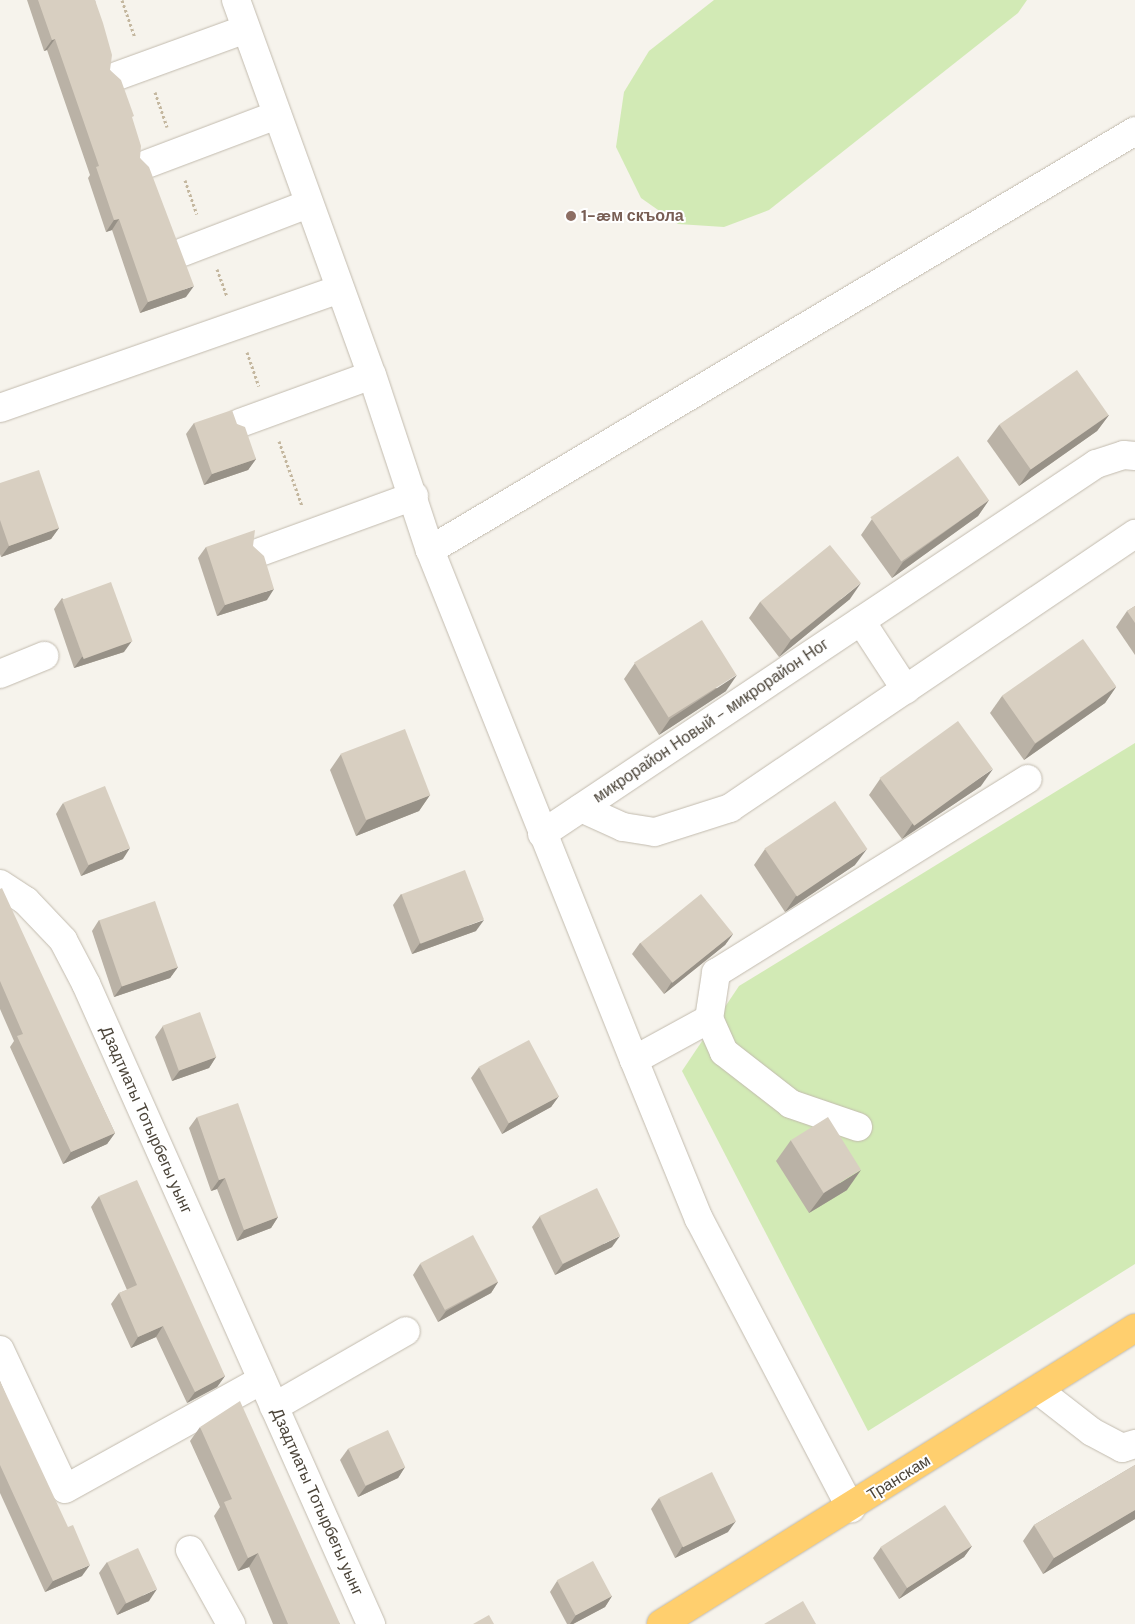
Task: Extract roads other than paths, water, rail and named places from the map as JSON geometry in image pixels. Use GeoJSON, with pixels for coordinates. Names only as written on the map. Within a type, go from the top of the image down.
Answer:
{"type":"FeatureCollection","features":[{"type":"Feature","properties":{"kind":"highway","name":"Транскам"},"geometry":{"type":"LineString","coordinates":[[661,1624],[851,1508],[1135,1328]]}},
{"type":"Feature","properties":{"kind":"street"},"geometry":{"type":"LineString","coordinates":[[236,0],[338,289],[372,375],[414,496],[430,550],[634,1060],[699,1219],[851,1508]]}},
{"type":"Feature","properties":{"kind":"street"},"geometry":{"type":"LineString","coordinates":[[117,76],[246,29]]}},
{"type":"Feature","properties":{"kind":"street"},"geometry":{"type":"LineString","coordinates":[[147,164],[277,115]]}},
{"type":"Feature","properties":{"kind":"street"},"geometry":{"type":"LineString","coordinates":[[430,550],[1135,131]]}},
{"type":"Feature","properties":{"kind":"street"},"geometry":{"type":"LineString","coordinates":[[183,252],[308,204]]}},
{"type":"Feature","properties":{"kind":"street"},"geometry":{"type":"LineString","coordinates":[[0,408],[338,289]]}},
{"type":"Feature","properties":{"kind":"street"},"geometry":{"type":"LineString","coordinates":[[240,423],[372,375]]}},
{"type":"Feature","properties":{"kind":"street","name":"микрорайон Новый - микрорайон Ног"},"geometry":{"type":"LineString","coordinates":[[581,808],[1096,464],[1124,455],[1135,456]]}},
{"type":"Feature","properties":{"kind":"street"},"geometry":{"type":"LineString","coordinates":[[260,552],[414,496]]}},
{"type":"Feature","properties":{"kind":"street","name":"микрорайон Новый - микрорайон Ног"},"geometry":{"type":"LineString","coordinates":[[581,808],[623,827],[655,832],[730,808],[1135,534]]}},
{"type":"Feature","properties":{"kind":"street"},"geometry":{"type":"LineString","coordinates":[[861,621],[906,690]]}},
{"type":"Feature","properties":{"kind":"street"},"geometry":{"type":"LineString","coordinates":[[0,674],[44,656]]}},
{"type":"Feature","properties":{"kind":"street"},"geometry":{"type":"LineString","coordinates":[[858,1127],[791,1104],[724,1052],[709,1019],[716,973],[1028,779]]}},
{"type":"Feature","properties":{"kind":"street"},"geometry":{"type":"LineString","coordinates":[[542,834],[581,808]]}},
{"type":"Feature","properties":{"kind":"street","name":"Дзадтиаты Тотырбегы уынг"},"geometry":{"type":"LineString","coordinates":[[0,884],[26,901],[64,940],[372,1624]]}},
{"type":"Feature","properties":{"kind":"street"},"geometry":{"type":"LineString","coordinates":[[634,1060],[709,1019]]}},
{"type":"Feature","properties":{"kind":"street"},"geometry":{"type":"LineString","coordinates":[[274,1407],[406,1331]]}},
{"type":"Feature","properties":{"kind":"street"},"geometry":{"type":"LineString","coordinates":[[0,1350],[65,1489],[262,1380]]}},
{"type":"Feature","properties":{"kind":"street"},"geometry":{"type":"LineString","coordinates":[[1038,1390],[1092,1432],[1122,1448],[1135,1444]]}},
{"type":"Feature","properties":{"kind":"street"},"geometry":{"type":"LineString","coordinates":[[190,1550],[231,1624]]}},
{"type":"Feature","properties":{"kind":"place","name":"1-æм скъола"},"geometry":{"type":"Point","coordinates":[571,216]}}]}
